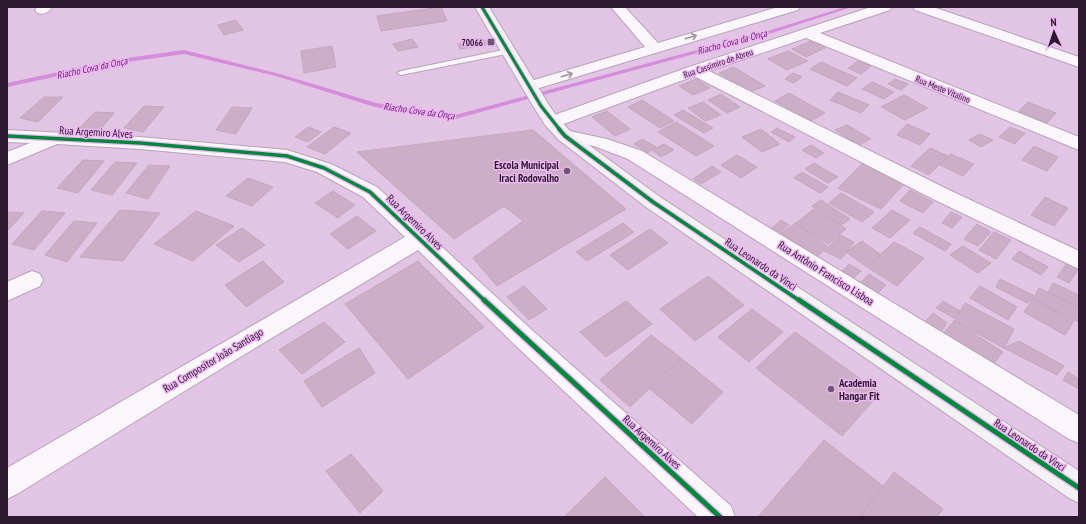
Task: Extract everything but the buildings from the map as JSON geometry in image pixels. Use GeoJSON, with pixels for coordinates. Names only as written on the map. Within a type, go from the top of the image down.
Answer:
{"type":"FeatureCollection","features":[{"type":"Feature","properties":{"kind":"street","name":"Rua Leonardo da Vinci"},"geometry":{"type":"LineString","coordinates":[[482,7],[544,109],[653,202],[1079,488]]}},
{"type":"Feature","properties":{"kind":"street"},"geometry":{"type":"LineString","coordinates":[[618,7],[654,48]]}},
{"type":"Feature","properties":{"kind":"street"},"geometry":{"type":"LineString","coordinates":[[544,109],[654,48],[763,11],[793,7]]}},
{"type":"Feature","properties":{"kind":"street","name":"Rua Cassimiro de Abreu"},"geometry":{"type":"LineString","coordinates":[[544,109],[695,70],[885,7]]}},
{"type":"Feature","properties":{"kind":"street"},"geometry":{"type":"LineString","coordinates":[[920,7],[1079,62]]}},
{"type":"Feature","properties":{"kind":"street","name":"Rua Meste Vitalino"},"geometry":{"type":"LineString","coordinates":[[806,33],[1079,144]]}},
{"type":"Feature","properties":{"kind":"street"},"geometry":{"type":"LineString","coordinates":[[695,70],[940,194],[1079,261]]}},
{"type":"Feature","properties":{"kind":"street","name":"Rua Antônio Francisco Lisboa"},"geometry":{"type":"LineString","coordinates":[[544,109],[586,138],[605,143],[635,155],[1079,430]]}},
{"type":"Feature","properties":{"kind":"street","name":"Rua Argemiro Alves"},"geometry":{"type":"LineString","coordinates":[[7,136],[140,143],[287,156],[324,168],[370,192],[530,343],[720,517]]}},
{"type":"Feature","properties":{"kind":"street"},"geometry":{"type":"LineString","coordinates":[[7,159],[57,139]]}},
{"type":"Feature","properties":{"kind":"street","name":"Rua Compositor João Santiago"},"geometry":{"type":"LineString","coordinates":[[7,484],[223,354],[419,239]]}},
{"type":"Feature","properties":{"kind":"street"},"geometry":{"type":"LineString","coordinates":[[7,292],[32,280]]}},
{"type":"Feature","properties":{"kind":"lane"},"geometry":{"type":"LineString","coordinates":[[401,73],[508,51]]}},
{"type":"Feature","properties":{"kind":"waterway","name":"Riacho Cova da Onça"},"geometry":{"type":"LineString","coordinates":[[7,85],[120,61],[184,52],[278,75],[375,105],[455,117],[773,31],[850,7]]}},
{"type":"Feature","properties":{"kind":"cycle path"},"geometry":{"type":"LineString","coordinates":[[482,7],[541,106],[552,122],[565,136],[653,202],[1079,488]]}},
{"type":"Feature","properties":{"kind":"cycle path"},"geometry":{"type":"LineString","coordinates":[[7,136],[140,143],[287,156],[324,168],[370,192],[524,338],[720,517]]}},
{"type":"Feature","properties":{"kind":"place","name":"70066"},"geometry":{"type":"Point","coordinates":[491,42]}},
{"type":"Feature","properties":{"kind":"place","name":"Escola Municipal Iraci Rodovalho"},"geometry":{"type":"Point","coordinates":[567,171]}},
{"type":"Feature","properties":{"kind":"place","name":"Academia Hangar Fit"},"geometry":{"type":"Point","coordinates":[831,389]}}]}
